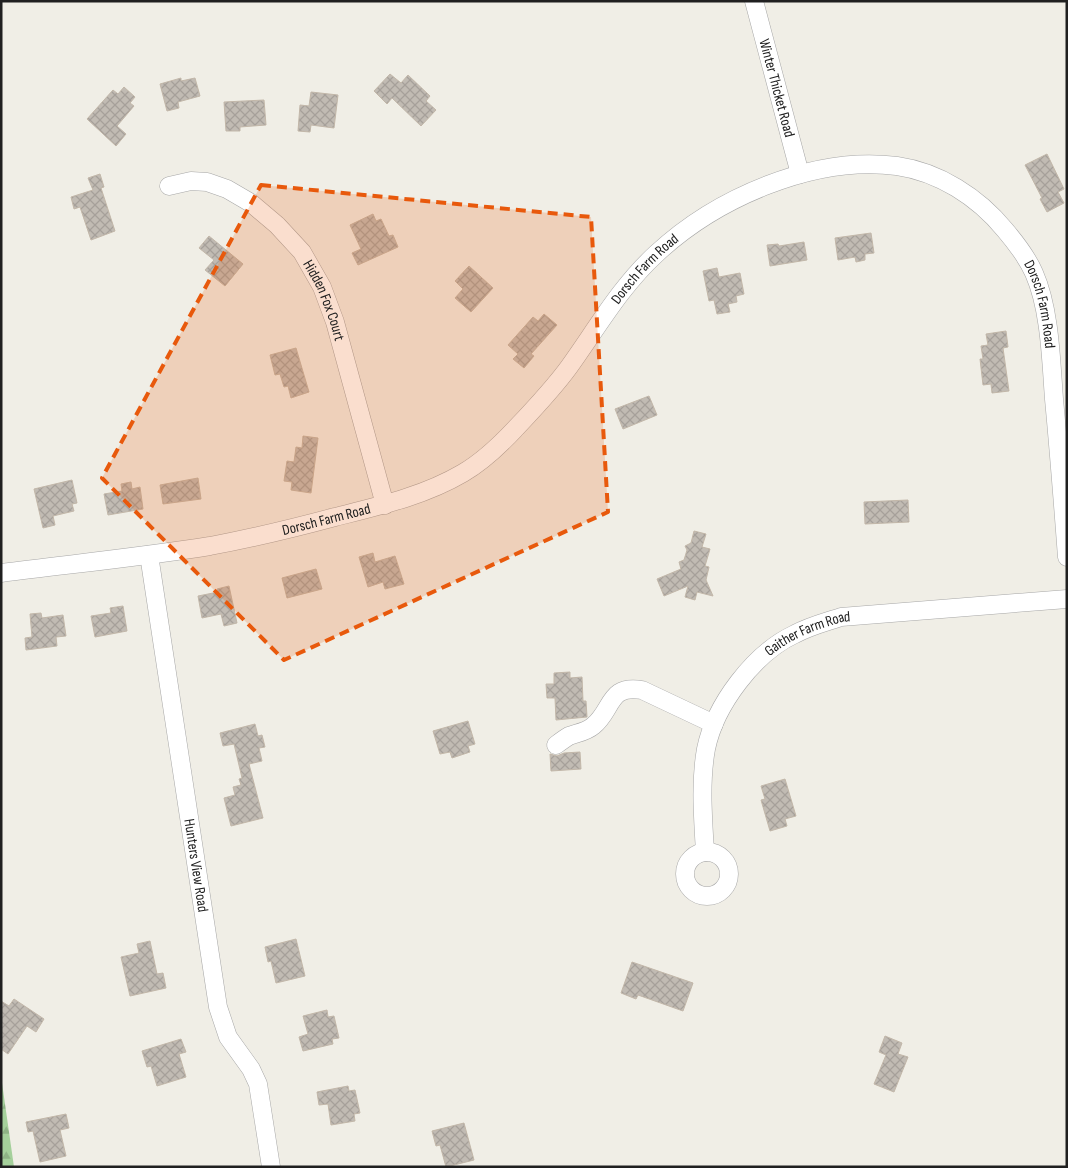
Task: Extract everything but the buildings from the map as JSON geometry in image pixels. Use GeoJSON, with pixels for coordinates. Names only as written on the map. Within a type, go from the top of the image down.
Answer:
{"type":"FeatureCollection","features":[{"type":"Feature","properties":{"kind":"street","name":"Winter Thicket Road"},"geometry":{"type":"LineString","coordinates":[[754,1],[800,174]]}},
{"type":"Feature","properties":{"kind":"street","name":"Dorsch Farm Road"},"geometry":{"type":"LineString","coordinates":[[1,573],[149,555],[212,545],[277,532],[385,505],[435,488],[467,471],[499,446],[535,408],[567,369],[626,286],[656,254],[683,232],[725,204],[760,188],[800,174],[842,165],[899,166],[930,175],[967,193],[996,219],[1019,247],[1033,271],[1042,297],[1051,359],[1067,557]]}},
{"type":"Feature","properties":{"kind":"street","name":"Hidden Fox Court"},"geometry":{"type":"LineString","coordinates":[[169,186],[191,181],[207,182],[227,189],[257,208],[277,225],[302,252],[322,287],[335,322],[385,505]]}},
{"type":"Feature","properties":{"kind":"street","name":"Hunters View Road"},"geometry":{"type":"LineString","coordinates":[[149,555],[218,1007],[228,1037],[251,1069],[258,1084],[271,1167]]}},
{"type":"Feature","properties":{"kind":"street","name":"Gaither Farm Road"},"geometry":{"type":"LineString","coordinates":[[705,852],[702,808],[703,774],[706,748],[714,724],[727,697],[746,674],[769,651],[793,634],[842,617],[1067,599]]}},
{"type":"Feature","properties":{"kind":"street"},"geometry":{"type":"LineString","coordinates":[[556,745],[568,737],[592,728],[613,697],[621,691],[630,688],[642,690],[714,724]]}},
{"type":"Feature","properties":{"kind":"highlighted area"},"geometry":{"type":"Polygon","coordinates":[[[261,185],[591,217],[608,512],[284,660],[102,478],[261,185]]]}},
{"type":"Feature","properties":{"kind":"green space"},"geometry":{"type":"Polygon","coordinates":[[[1,1076],[14,1167],[1,1167],[1,1076]]]}}]}
